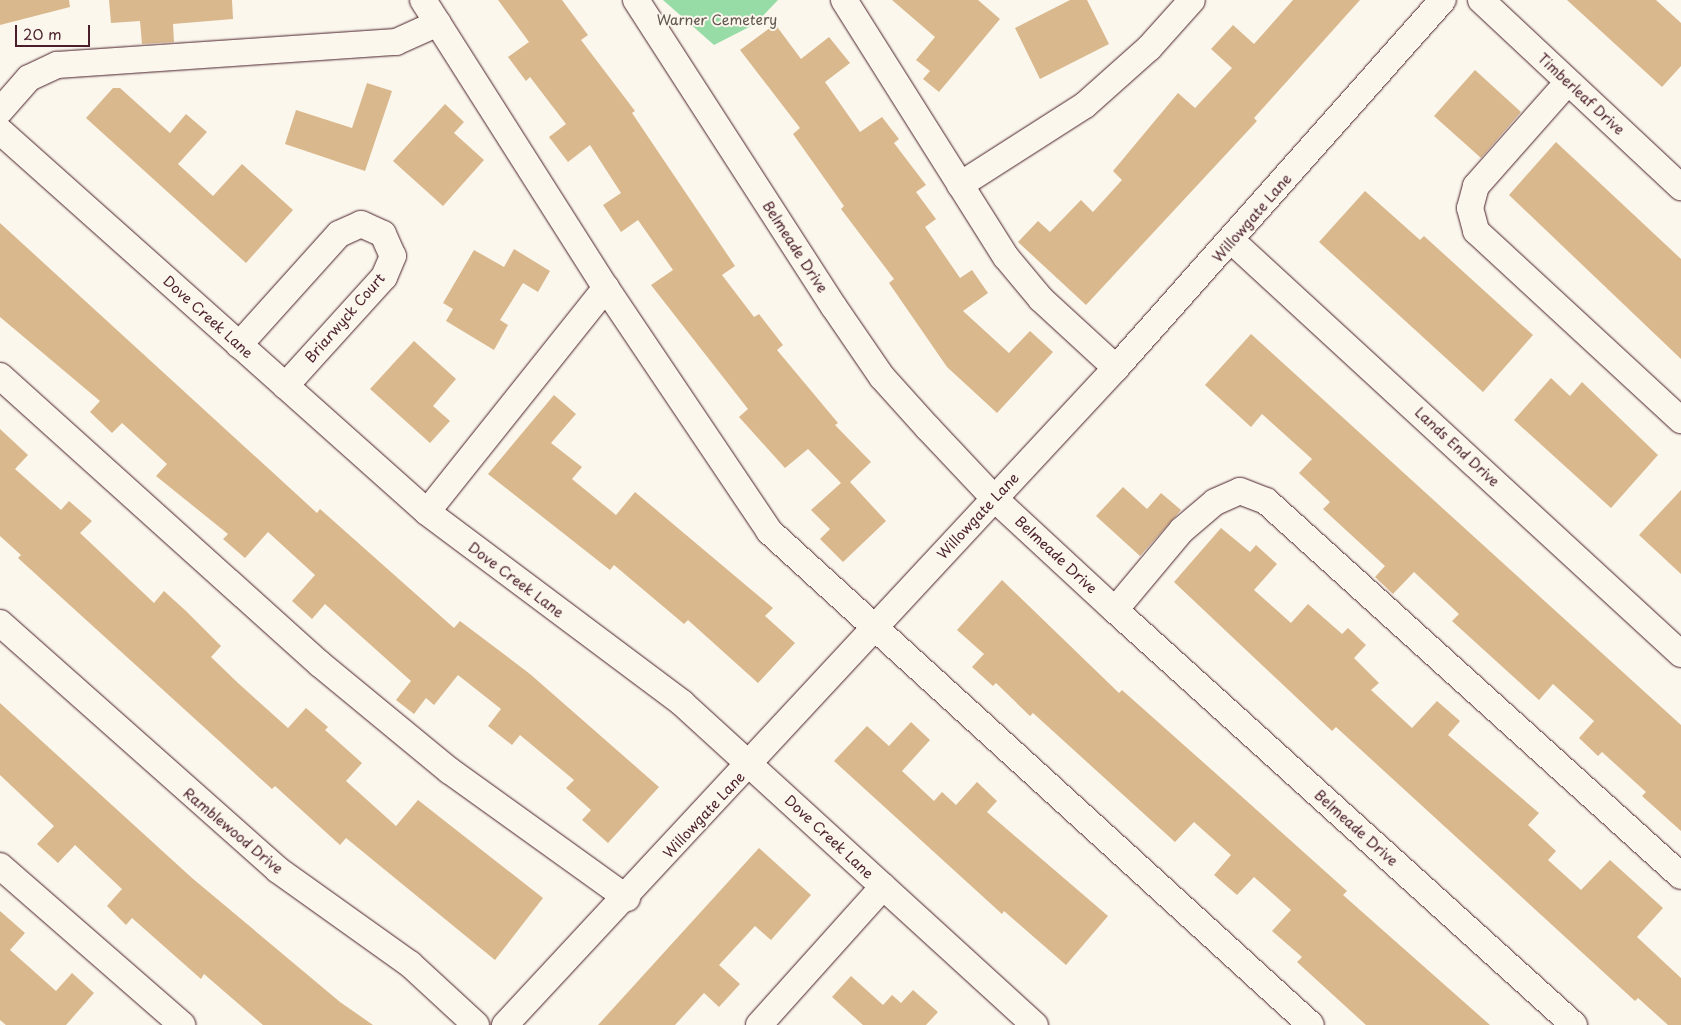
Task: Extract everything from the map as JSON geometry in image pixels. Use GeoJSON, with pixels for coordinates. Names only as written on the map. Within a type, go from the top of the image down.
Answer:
{"type":"FeatureCollection","features":[{"type":"Feature","properties":{"kind":"street"},"geometry":{"type":"LineString","coordinates":[[423,0],[606,288],[769,531],[1311,1025]]}},
{"type":"Feature","properties":{"kind":"street","name":"Belmeade Drive"},"geometry":{"type":"LineString","coordinates":[[636,0],[882,377],[994,498],[1115,610],[1574,1025]]}},
{"type":"Feature","properties":{"kind":"street"},"geometry":{"type":"LineString","coordinates":[[844,0],[1006,257],[1029,285],[1116,368]]}},
{"type":"Feature","properties":{"kind":"street"},"geometry":{"type":"LineString","coordinates":[[960,185],[1085,105],[1149,48],[1192,0]]}},
{"type":"Feature","properties":{"kind":"street","name":"Willowgate Lane"},"geometry":{"type":"LineString","coordinates":[[505,1025],[627,898],[994,498],[1116,368],[1232,241],[1443,0]]}},
{"type":"Feature","properties":{"kind":"street","name":"Timberleaf Drive"},"geometry":{"type":"LineString","coordinates":[[1481,0],[1681,187]]}},
{"type":"Feature","properties":{"kind":"street"},"geometry":{"type":"LineString","coordinates":[[0,111],[28,78],[57,65],[396,42],[438,23]]}},
{"type":"Feature","properties":{"kind":"street"},"geometry":{"type":"LineString","coordinates":[[1568,82],[1476,186],[1470,208],[1476,231],[1681,420]]}},
{"type":"Feature","properties":{"kind":"street","name":"Dove Creek Lane"},"geometry":{"type":"LineString","coordinates":[[0,131],[427,512],[682,703],[751,764],[883,887],[1020,1020]]}},
{"type":"Feature","properties":{"kind":"street","name":"Briarwyck Court"},"geometry":{"type":"LineString","coordinates":[[239,345],[339,234],[360,224],[383,234],[393,256],[384,277],[285,386]]}},
{"type":"Feature","properties":{"kind":"street","name":"Lands End Drive"},"geometry":{"type":"LineString","coordinates":[[1232,241],[1681,654]]}},
{"type":"Feature","properties":{"kind":"street"},"geometry":{"type":"LineString","coordinates":[[427,512],[606,288]]}},
{"type":"Feature","properties":{"kind":"street"},"geometry":{"type":"LineString","coordinates":[[0,376],[320,664],[450,771],[627,898]]}},
{"type":"Feature","properties":{"kind":"street"},"geometry":{"type":"LineString","coordinates":[[1115,610],[1182,530],[1215,502],[1240,491],[1266,501],[1681,876]]}},
{"type":"Feature","properties":{"kind":"street","name":"Ramblewood Drive"},"geometry":{"type":"LineString","coordinates":[[0,623],[278,870],[410,964],[476,1025]]}},
{"type":"Feature","properties":{"kind":"street"},"geometry":{"type":"LineString","coordinates":[[0,866],[182,1025]]}},
{"type":"Feature","properties":{"kind":"street"},"geometry":{"type":"LineString","coordinates":[[759,1025],[883,887]]}},
{"type":"Feature","properties":{"kind":"green space","name":"Warner Cemetery"},"geometry":{"type":"Polygon","coordinates":[[[663,0],[778,0],[755,24],[714,45],[663,0]]]}},
{"type":"Feature","properties":{"kind":"building"},"geometry":{"type":"Polygon","coordinates":[[[0,0],[69,0],[70,7],[0,25],[0,0]]]}},
{"type":"Feature","properties":{"kind":"building"},"geometry":{"type":"Polygon","coordinates":[[[109,0],[232,0],[233,19],[173,24],[174,42],[142,44],[140,21],[111,23],[109,0]]]}},
{"type":"Feature","properties":{"kind":"building"},"geometry":{"type":"Polygon","coordinates":[[[498,0],[562,0],[588,35],[581,40],[635,111],[632,113],[735,266],[722,275],[754,317],[759,314],[783,345],[777,350],[838,423],[835,425],[871,462],[850,482],[886,521],[843,562],[820,539],[830,529],[811,510],[841,483],[808,449],[785,468],[739,417],[748,409],[651,285],[673,270],[638,220],[621,232],[603,205],[621,193],[590,145],[568,162],[549,137],[566,124],[530,77],[526,81],[508,57],[529,42],[498,0]]]}},
{"type":"Feature","properties":{"kind":"building"},"geometry":{"type":"Polygon","coordinates":[[[892,0],[978,0],[1000,19],[939,92],[923,79],[930,71],[916,60],[935,37],[892,0]]]}},
{"type":"Feature","properties":{"kind":"building"},"geometry":{"type":"Polygon","coordinates":[[[1070,0],[1087,0],[1109,44],[1040,79],[1015,28],[1070,0]]]}},
{"type":"Feature","properties":{"kind":"building"},"geometry":{"type":"Polygon","coordinates":[[[1293,0],[1360,0],[1254,118],[1257,121],[1086,305],[1018,242],[1038,221],[1050,232],[1081,200],[1093,212],[1122,180],[1113,171],[1178,93],[1195,108],[1232,68],[1211,49],[1233,25],[1254,44],[1293,0]]]}},
{"type":"Feature","properties":{"kind":"building"},"geometry":{"type":"Polygon","coordinates":[[[1567,0],[1656,0],[1681,23],[1681,66],[1662,87],[1567,0]]]}},
{"type":"Feature","properties":{"kind":"building"},"geometry":{"type":"Polygon","coordinates":[[[775,24],[801,59],[829,37],[850,63],[825,82],[860,132],[882,117],[899,139],[894,143],[926,185],[916,192],[936,219],[925,227],[960,278],[972,270],[988,293],[963,311],[1009,353],[1030,331],[1053,352],[997,413],[947,367],[889,283],[894,279],[841,209],[844,206],[793,134],[800,128],[740,50],[775,24]]]}},
{"type":"Feature","properties":{"kind":"building"},"geometry":{"type":"Polygon","coordinates":[[[1475,70],[1521,112],[1481,158],[1434,116],[1475,70]]]}},
{"type":"Feature","properties":{"kind":"building"},"geometry":{"type":"Polygon","coordinates":[[[367,83],[392,91],[365,171],[285,144],[296,110],[352,128],[367,83]]]}},
{"type":"Feature","properties":{"kind":"building"},"geometry":{"type":"Polygon","coordinates":[[[113,88],[120,88],[170,133],[186,114],[207,132],[178,164],[213,196],[242,164],[293,210],[246,263],[86,118],[113,88]]]}},
{"type":"Feature","properties":{"kind":"building"},"geometry":{"type":"Polygon","coordinates":[[[445,104],[464,122],[454,133],[484,160],[443,206],[393,161],[445,104]]]}},
{"type":"Feature","properties":{"kind":"building"},"geometry":{"type":"Polygon","coordinates":[[[1556,142],[1681,259],[1681,359],[1509,195],[1556,142]]]}},
{"type":"Feature","properties":{"kind":"building"},"geometry":{"type":"Polygon","coordinates":[[[1365,191],[1420,240],[1424,236],[1533,335],[1483,392],[1319,242],[1365,191]]]}},
{"type":"Feature","properties":{"kind":"building"},"geometry":{"type":"Polygon","coordinates":[[[0,223],[317,513],[320,509],[454,628],[460,621],[530,674],[659,787],[608,843],[582,820],[591,810],[566,788],[574,780],[520,735],[512,745],[488,726],[501,709],[458,675],[434,705],[426,698],[414,714],[396,700],[411,681],[325,604],[312,619],[292,601],[315,575],[268,532],[245,558],[223,539],[228,534],[156,476],[167,464],[122,423],[112,433],[90,412],[100,401],[0,317],[0,223]]]}},
{"type":"Feature","properties":{"kind":"building"},"geometry":{"type":"Polygon","coordinates":[[[514,249],[550,271],[538,292],[523,283],[500,320],[508,325],[494,350],[446,321],[453,309],[443,303],[474,250],[504,267],[514,249]]]}},
{"type":"Feature","properties":{"kind":"building"},"geometry":{"type":"Polygon","coordinates":[[[1251,334],[1681,725],[1681,831],[1642,796],[1646,792],[1602,752],[1598,756],[1579,738],[1594,721],[1553,684],[1539,700],[1452,621],[1459,614],[1414,572],[1393,594],[1375,577],[1385,566],[1323,509],[1330,502],[1299,473],[1312,459],[1262,414],[1251,427],[1205,385],[1251,334]]]}},
{"type":"Feature","properties":{"kind":"building"},"geometry":{"type":"Polygon","coordinates":[[[414,341],[456,379],[433,406],[450,421],[430,443],[370,389],[414,341]]]}},
{"type":"Feature","properties":{"kind":"building"},"geometry":{"type":"Polygon","coordinates":[[[1551,378],[1570,396],[1582,382],[1658,455],[1611,508],[1514,420],[1551,378]]]}},
{"type":"Feature","properties":{"kind":"building"},"geometry":{"type":"Polygon","coordinates":[[[554,395],[576,414],[551,443],[582,467],[572,479],[616,515],[635,492],[773,608],[765,616],[795,643],[758,683],[688,620],[684,624],[614,565],[610,570],[488,474],[554,395]]]}},
{"type":"Feature","properties":{"kind":"building"},"geometry":{"type":"Polygon","coordinates":[[[0,429],[28,455],[15,469],[61,510],[69,501],[92,521],[80,533],[154,603],[164,591],[186,611],[221,646],[211,657],[238,683],[288,728],[306,708],[328,727],[325,730],[362,763],[346,781],[396,826],[418,800],[543,898],[495,960],[346,838],[340,845],[275,786],[272,789],[18,558],[21,555],[0,536],[0,429]]]}},
{"type":"Feature","properties":{"kind":"building"},"geometry":{"type":"Polygon","coordinates":[[[1123,487],[1147,509],[1161,493],[1181,510],[1140,556],[1096,516],[1123,487]]]}},
{"type":"Feature","properties":{"kind":"building"},"geometry":{"type":"Polygon","coordinates":[[[1681,490],[1681,574],[1639,535],[1681,490]]]}},
{"type":"Feature","properties":{"kind":"building"},"geometry":{"type":"Polygon","coordinates":[[[1221,528],[1250,552],[1256,545],[1277,564],[1254,590],[1291,623],[1308,604],[1342,634],[1348,628],[1366,645],[1354,658],[1379,683],[1371,690],[1412,728],[1437,701],[1460,721],[1448,735],[1539,813],[1528,825],[1556,851],[1548,860],[1581,890],[1610,860],[1663,908],[1637,937],[1681,978],[1681,1025],[1668,1025],[1638,998],[1635,1001],[1336,727],[1332,731],[1174,582],[1221,528]]]}},
{"type":"Feature","properties":{"kind":"building"},"geometry":{"type":"Polygon","coordinates":[[[1002,580],[1119,693],[1122,690],[1240,795],[1347,891],[1343,895],[1490,1025],[1366,1025],[1297,962],[1302,957],[1272,931],[1291,910],[1254,877],[1237,895],[1214,875],[1231,855],[1194,822],[1175,842],[1033,713],[1030,716],[996,683],[993,686],[972,667],[984,654],[957,630],[1002,580]]]}},
{"type":"Feature","properties":{"kind":"building"},"geometry":{"type":"Polygon","coordinates":[[[0,703],[192,878],[340,1002],[373,1025],[263,1025],[204,974],[201,979],[132,918],[126,925],[107,906],[122,889],[75,845],[58,863],[37,844],[54,826],[0,775],[0,703]]]}},
{"type":"Feature","properties":{"kind":"building"},"geometry":{"type":"Polygon","coordinates":[[[911,722],[930,740],[902,771],[934,801],[942,792],[956,805],[977,782],[997,801],[987,812],[1108,916],[1066,965],[1004,911],[1002,914],[834,761],[867,726],[889,746],[911,722]]]}},
{"type":"Feature","properties":{"kind":"building"},"geometry":{"type":"Polygon","coordinates":[[[759,848],[811,895],[771,940],[755,926],[719,965],[740,984],[719,1007],[704,993],[675,1025],[598,1025],[759,848]]]}},
{"type":"Feature","properties":{"kind":"building"},"geometry":{"type":"Polygon","coordinates":[[[0,911],[25,933],[10,950],[56,991],[72,973],[94,993],[66,1025],[6,1025],[0,1020],[0,911]]]}},
{"type":"Feature","properties":{"kind":"building"},"geometry":{"type":"Polygon","coordinates":[[[851,976],[883,1005],[892,995],[901,1003],[913,990],[938,1012],[926,1025],[863,1025],[832,997],[851,976]]]}}]}
